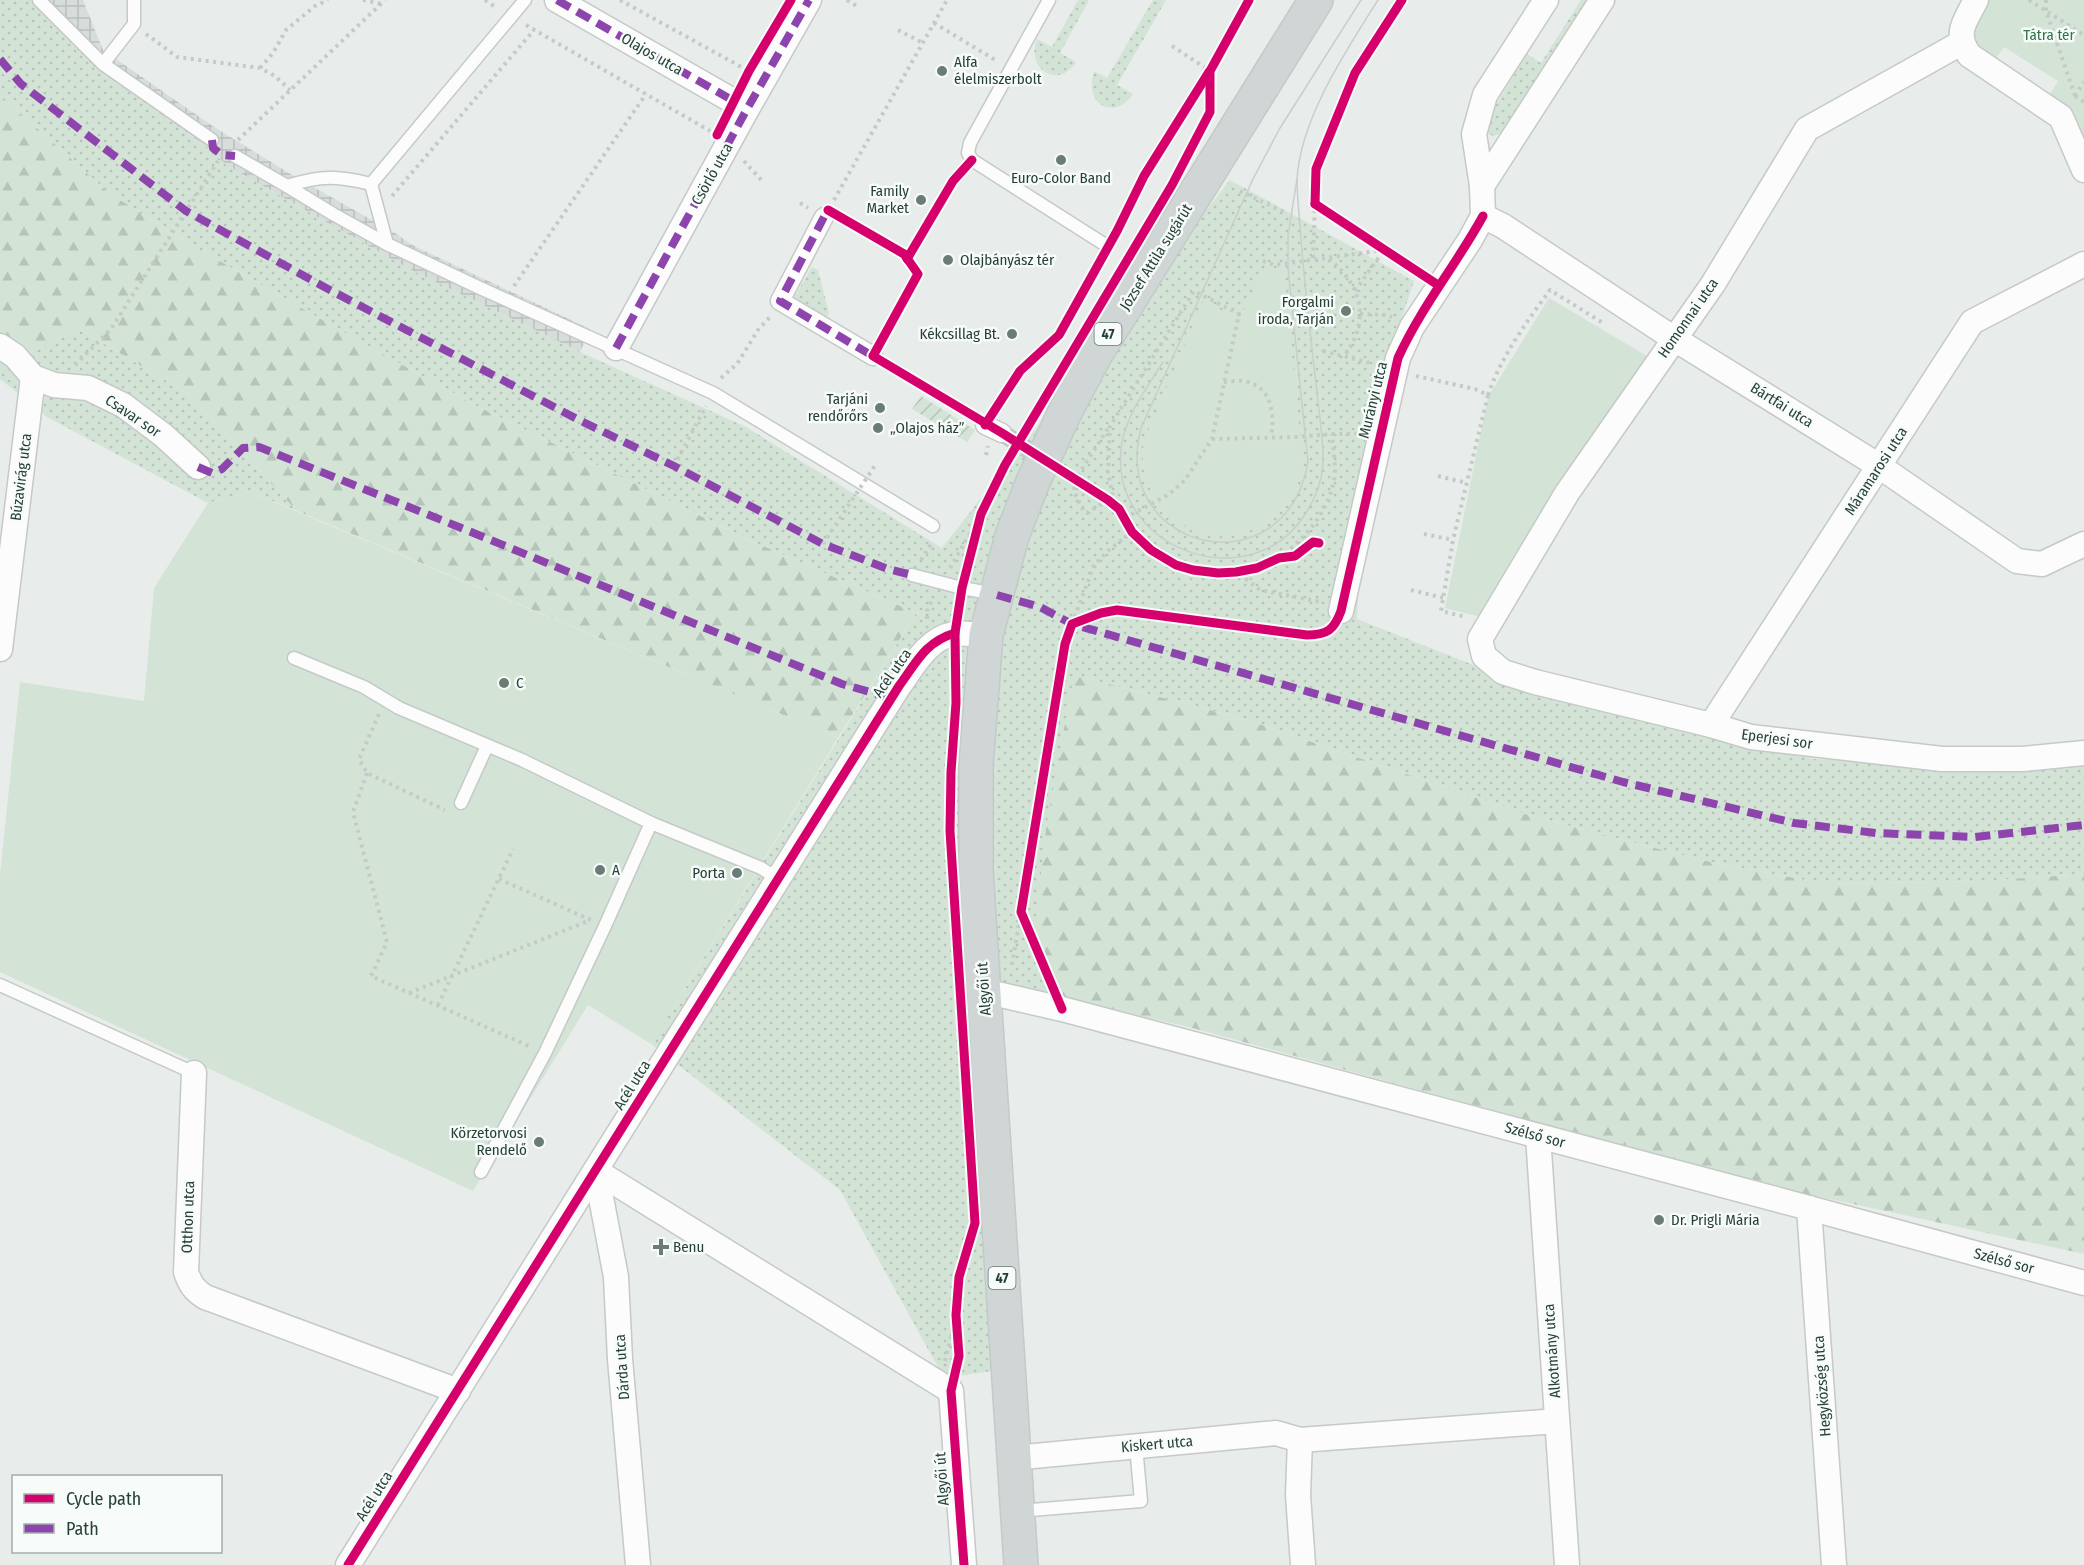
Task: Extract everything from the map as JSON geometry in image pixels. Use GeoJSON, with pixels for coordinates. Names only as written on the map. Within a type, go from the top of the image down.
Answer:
{"type":"FeatureCollection","features":[{"type":"Feature","properties":{"kind":"main road","name":"József Attila sugárút"},"geometry":{"type":"LineString","coordinates":[[997,595],[1012,536],[1032,484],[1046,450],[1095,355],[1310,2]]}},
{"type":"Feature","properties":{"kind":"main road","name":"Algyői út"},"geometry":{"type":"LineString","coordinates":[[997,595],[986,636],[978,720],[976,871],[995,993],[1013,1458],[1021,1565]]}},
{"type":"Feature","properties":{"kind":"street","name":"Olajos utca"},"geometry":{"type":"LineString","coordinates":[[557,0],[740,105]]}},
{"type":"Feature","properties":{"kind":"street","name":"Csörlő utca"},"geometry":{"type":"LineString","coordinates":[[616,348],[740,105],[809,0]]}},
{"type":"Feature","properties":{"kind":"street"},"geometry":{"type":"LineString","coordinates":[[1483,216],[1482,186],[1473,134],[1485,95],[1546,0]]}},
{"type":"Feature","properties":{"kind":"street"},"geometry":{"type":"LineString","coordinates":[[1482,186],[1602,0]]}},
{"type":"Feature","properties":{"kind":"street"},"geometry":{"type":"LineString","coordinates":[[1976,0],[1961,35],[1961,43],[1969,55],[2061,117],[2084,170]]}},
{"type":"Feature","properties":{"kind":"street","name":"Homonnai utca"},"geometry":{"type":"LineString","coordinates":[[1484,656],[1480,639],[1567,493],[1673,338],[1713,284],[1807,129],[1961,43]]}},
{"type":"Feature","properties":{"kind":"street","name":"Bártfai utca"},"geometry":{"type":"LineString","coordinates":[[1483,216],[1503,226],[1673,338],[1879,466],[2017,561],[2042,564],[2084,544]]}},
{"type":"Feature","properties":{"kind":"street","name":"Murányi utca"},"geometry":{"type":"LineString","coordinates":[[1341,608],[1398,358],[1412,327],[1470,240],[1483,216]]}},
{"type":"Feature","properties":{"kind":"street"},"geometry":{"type":"LineString","coordinates":[[824,217],[780,301],[873,356]]}},
{"type":"Feature","properties":{"kind":"street","name":"Máramarosi utca"},"geometry":{"type":"LineString","coordinates":[[1711,725],[1972,322],[2084,264]]}},
{"type":"Feature","properties":{"kind":"street"},"geometry":{"type":"LineString","coordinates":[[0,346],[44,381]]}},
{"type":"Feature","properties":{"kind":"street","name":"Csavar sor"},"geometry":{"type":"LineString","coordinates":[[44,381],[88,388],[123,405],[163,435],[198,467]]}},
{"type":"Feature","properties":{"kind":"street","name":"Búzavirág utca"},"geometry":{"type":"LineString","coordinates":[[0,649],[44,381]]}},
{"type":"Feature","properties":{"kind":"street"},"geometry":{"type":"LineString","coordinates":[[986,425],[1002,433]]}},
{"type":"Feature","properties":{"kind":"street","name":"Acél utca"},"geometry":{"type":"LineString","coordinates":[[348,1565],[899,686],[928,647],[939,638],[955,633],[986,636]]}},
{"type":"Feature","properties":{"kind":"street","name":"Eperjesi sor"},"geometry":{"type":"LineString","coordinates":[[1484,656],[1503,672],[1534,682],[1711,725],[1751,737],[1942,759],[2023,759],[2084,753]]}},
{"type":"Feature","properties":{"kind":"street","name":"Szélső sor"},"geometry":{"type":"LineString","coordinates":[[995,993],[2084,1283]]}},
{"type":"Feature","properties":{"kind":"street","name":"Otthon utca"},"geometry":{"type":"LineString","coordinates":[[194,1073],[186,1272],[189,1282],[196,1291],[205,1297],[458,1391]]}},
{"type":"Feature","properties":{"kind":"street","name":"Alkotmány utca"},"geometry":{"type":"LineString","coordinates":[[1538,1136],[1567,1565]]}},
{"type":"Feature","properties":{"kind":"street","name":"Algyői út"},"geometry":{"type":"LineString","coordinates":[[596,1171],[951,1391],[964,1565]]}},
{"type":"Feature","properties":{"kind":"street","name":"Dárda utca"},"geometry":{"type":"LineString","coordinates":[[596,1171],[616,1277],[620,1359],[638,1565]]}},
{"type":"Feature","properties":{"kind":"street","name":"Hegyközség utca"},"geometry":{"type":"LineString","coordinates":[[1809,1208],[1834,1565]]}},
{"type":"Feature","properties":{"kind":"street","name":"Kiskert utca"},"geometry":{"type":"LineString","coordinates":[[1013,1458],[1276,1432],[1300,1440],[1557,1421]]}},
{"type":"Feature","properties":{"kind":"street"},"geometry":{"type":"LineString","coordinates":[[1300,1440],[1298,1495],[1303,1565]]}},
{"type":"Feature","properties":{"kind":"lane"},"geometry":{"type":"LineString","coordinates":[[39,0],[103,64],[212,140]]}},
{"type":"Feature","properties":{"kind":"lane"},"geometry":{"type":"LineString","coordinates":[[103,64],[134,24],[134,0]]}},
{"type":"Feature","properties":{"kind":"lane"},"geometry":{"type":"LineString","coordinates":[[371,184],[525,0]]}},
{"type":"Feature","properties":{"kind":"lane"},"geometry":{"type":"LineString","coordinates":[[1049,0],[970,143],[968,153],[972,160],[1107,246]]}},
{"type":"Feature","properties":{"kind":"lane"},"geometry":{"type":"LineString","coordinates":[[233,151],[333,214],[387,244],[713,393],[933,526]]}},
{"type":"Feature","properties":{"kind":"lane"},"geometry":{"type":"LineString","coordinates":[[287,186],[308,180],[340,177],[371,184]]}},
{"type":"Feature","properties":{"kind":"lane"},"geometry":{"type":"LineString","coordinates":[[371,184],[387,244]]}},
{"type":"Feature","properties":{"kind":"lane"},"geometry":{"type":"LineString","coordinates":[[912,575],[997,595]]}},
{"type":"Feature","properties":{"kind":"lane"},"geometry":{"type":"LineString","coordinates":[[294,658],[364,687],[399,708],[522,760],[651,823],[761,868],[778,879]]}},
{"type":"Feature","properties":{"kind":"lane"},"geometry":{"type":"LineString","coordinates":[[461,803],[487,746]]}},
{"type":"Feature","properties":{"kind":"lane"},"geometry":{"type":"LineString","coordinates":[[481,1172],[545,1053],[651,823]]}},
{"type":"Feature","properties":{"kind":"lane","name":"Otthon utca"},"geometry":{"type":"LineString","coordinates":[[0,985],[194,1073]]}},
{"type":"Feature","properties":{"kind":"lane"},"geometry":{"type":"LineString","coordinates":[[1017,1511],[1141,1501],[1137,1446]]}},
{"type":"Feature","properties":{"kind":"path"},"geometry":{"type":"LineString","coordinates":[[260,68],[273,53],[286,30],[315,6],[328,0]]}},
{"type":"Feature","properties":{"kind":"path"},"geometry":{"type":"LineString","coordinates":[[363,0],[381,4]]}},
{"type":"Feature","properties":{"kind":"path"},"geometry":{"type":"LineString","coordinates":[[233,151],[290,90],[385,0]]}},
{"type":"Feature","properties":{"kind":"path"},"geometry":{"type":"LineString","coordinates":[[485,0],[717,135],[740,105],[748,71],[755,61]]}},
{"type":"Feature","properties":{"kind":"path"},"geometry":{"type":"LineString","coordinates":[[620,0],[748,71]]}},
{"type":"Feature","properties":{"kind":"path"},"geometry":{"type":"LineString","coordinates":[[847,0],[860,8]]}},
{"type":"Feature","properties":{"kind":"path"},"geometry":{"type":"LineString","coordinates":[[800,203],[824,217],[947,0]]}},
{"type":"Feature","properties":{"kind":"path"},"geometry":{"type":"LineString","coordinates":[[2029,0],[2084,35]]}},
{"type":"Feature","properties":{"kind":"path"},"geometry":{"type":"LineString","coordinates":[[2046,0],[2046,11],[2075,96]]}},
{"type":"Feature","properties":{"kind":"path"},"geometry":{"type":"LineString","coordinates":[[134,24],[177,57],[260,68],[275,76],[290,90]]}},
{"type":"Feature","properties":{"kind":"path"},"geometry":{"type":"LineString","coordinates":[[934,24],[1011,69]]}},
{"type":"Feature","properties":{"kind":"path"},"geometry":{"type":"LineString","coordinates":[[378,212],[534,30]]}},
{"type":"Feature","properties":{"kind":"path"},"geometry":{"type":"LineString","coordinates":[[898,30],[923,43]]}},
{"type":"Feature","properties":{"kind":"path"},"geometry":{"type":"LineString","coordinates":[[1172,46],[1210,71]]}},
{"type":"Feature","properties":{"kind":"path"},"geometry":{"type":"LineString","coordinates":[[1207,81],[1215,61]]}},
{"type":"Feature","properties":{"kind":"path"},"geometry":{"type":"LineString","coordinates":[[505,299],[646,94]]}},
{"type":"Feature","properties":{"kind":"path"},"geometry":{"type":"LineString","coordinates":[[44,381],[111,329],[222,155]]}},
{"type":"Feature","properties":{"kind":"path"},"geometry":{"type":"LineString","coordinates":[[1240,191],[1284,212],[1294,209]]}},
{"type":"Feature","properties":{"kind":"path"},"geometry":{"type":"LineString","coordinates":[[1313,258],[1315,193]]}},
{"type":"Feature","properties":{"kind":"path"},"geometry":{"type":"LineString","coordinates":[[1305,207],[1315,204]]}},
{"type":"Feature","properties":{"kind":"path"},"geometry":{"type":"LineString","coordinates":[[1263,261],[1275,265],[1384,250],[1355,291]]}},
{"type":"Feature","properties":{"kind":"path"},"geometry":{"type":"LineString","coordinates":[[1328,258],[1347,276],[1355,291],[1360,314],[1356,336],[1344,356]]}},
{"type":"Feature","properties":{"kind":"path"},"geometry":{"type":"LineString","coordinates":[[1489,623],[1441,611],[1453,540],[1488,394],[1500,367],[1550,290],[1610,327]]}},
{"type":"Feature","properties":{"kind":"path"},"geometry":{"type":"LineString","coordinates":[[1119,509],[1104,498],[1087,513],[1084,512],[1074,492],[1110,426],[1194,291],[1239,314],[1212,440],[1185,480],[1168,495],[1123,519]]}},
{"type":"Feature","properties":{"kind":"path"},"geometry":{"type":"LineString","coordinates":[[674,466],[721,378],[737,364],[758,330],[768,320],[780,301]]}},
{"type":"Feature","properties":{"kind":"path"},"geometry":{"type":"LineString","coordinates":[[1360,314],[1387,315]]}},
{"type":"Feature","properties":{"kind":"path"},"geometry":{"type":"LineString","coordinates":[[1323,351],[1488,394]]}},
{"type":"Feature","properties":{"kind":"path"},"geometry":{"type":"LineString","coordinates":[[1224,382],[1243,381],[1258,386],[1268,398],[1273,410],[1271,437]]}},
{"type":"Feature","properties":{"kind":"path"},"geometry":{"type":"LineString","coordinates":[[1070,629],[1094,565],[1109,550],[1135,535],[1123,519],[1112,493],[1108,472],[1110,426]]}},
{"type":"Feature","properties":{"kind":"path"},"geometry":{"type":"LineString","coordinates":[[1275,559],[1308,533],[1324,509],[1335,471],[1332,434]]}},
{"type":"Feature","properties":{"kind":"path"},"geometry":{"type":"LineString","coordinates":[[1212,440],[1355,434]]}},
{"type":"Feature","properties":{"kind":"path"},"geometry":{"type":"LineString","coordinates":[[823,544],[876,464]]}},
{"type":"Feature","properties":{"kind":"path"},"geometry":{"type":"LineString","coordinates":[[1064,473],[1079,483]]}},
{"type":"Feature","properties":{"kind":"path"},"geometry":{"type":"LineString","coordinates":[[1438,476],[1467,483]]}},
{"type":"Feature","properties":{"kind":"path"},"geometry":{"type":"LineString","coordinates":[[962,588],[981,514],[986,504]]}},
{"type":"Feature","properties":{"kind":"path"},"geometry":{"type":"LineString","coordinates":[[1424,534],[1453,540]]}},
{"type":"Feature","properties":{"kind":"path"},"geometry":{"type":"LineString","coordinates":[[1275,559],[1295,555],[1313,542]]}},
{"type":"Feature","properties":{"kind":"path"},"geometry":{"type":"LineString","coordinates":[[1257,568],[1240,572],[1260,590],[1341,608]]}},
{"type":"Feature","properties":{"kind":"path"},"geometry":{"type":"LineString","coordinates":[[1411,590],[1444,598]]}},
{"type":"Feature","properties":{"kind":"path"},"geometry":{"type":"LineString","coordinates":[[1070,629],[1082,620]]}},
{"type":"Feature","properties":{"kind":"path"},"geometry":{"type":"LineString","coordinates":[[386,700],[359,759],[367,772],[449,812],[461,803]]}},
{"type":"Feature","properties":{"kind":"path"},"geometry":{"type":"LineString","coordinates":[[367,772],[353,812],[387,942],[371,976],[545,1053]]}},
{"type":"Feature","properties":{"kind":"path"},"geometry":{"type":"LineString","coordinates":[[438,1005],[513,849]]}},
{"type":"Feature","properties":{"kind":"path"},"geometry":{"type":"LineString","coordinates":[[499,879],[605,926]]}},
{"type":"Feature","properties":{"kind":"path"},"geometry":{"type":"LineString","coordinates":[[995,993],[1023,900]]}},
{"type":"Feature","properties":{"kind":"path"},"geometry":{"type":"LineString","coordinates":[[1021,912],[1030,934]]}},
{"type":"Feature","properties":{"kind":"path"},"geometry":{"type":"LineString","coordinates":[[409,993],[591,920]]}},
{"type":"Feature","properties":{"kind":"path"},"geometry":{"type":"LineString","coordinates":[[939,1384],[957,1311]]}},
{"type":"Feature","properties":{"kind":"path"},"geometry":{"type":"LineString","coordinates":[[957,1311],[958,1346]]}},
{"type":"Feature","properties":{"kind":"shaded area"},"geometry":{"type":"Polygon","coordinates":[[[30,0],[83,0],[103,50],[214,127],[414,246],[590,329],[580,352],[409,269],[226,165],[211,150],[95,68],[30,0]]]}},
{"type":"Feature","properties":{"kind":"green space"},"geometry":{"type":"Polygon","coordinates":[[[0,0],[30,0],[95,68],[211,150],[226,165],[409,269],[580,352],[746,427],[942,548],[1230,180],[1414,281],[1366,428],[1357,619],[1580,707],[1815,759],[2026,769],[2084,759],[2084,874],[1987,881],[1825,884],[1701,860],[1528,815],[1241,718],[1074,675],[1065,999],[968,994],[992,1371],[944,1378],[840,1190],[651,1044],[916,613],[745,538],[475,405],[197,248],[109,193],[0,95],[0,0]]]}},
{"type":"Feature","properties":{"kind":"green space"},"geometry":{"type":"Polygon","coordinates":[[[1078,0],[1089,0],[1060,53],[1076,62],[1069,70],[1053,75],[1040,67],[1036,59],[1037,39],[1052,47],[1078,0]]]}},
{"type":"Feature","properties":{"kind":"green space"},"geometry":{"type":"Polygon","coordinates":[[[1153,0],[1166,0],[1117,85],[1133,94],[1118,107],[1103,106],[1093,93],[1094,71],[1107,78],[1153,0]]]}},
{"type":"Feature","properties":{"kind":"green space"},"geometry":{"type":"Polygon","coordinates":[[[1581,0],[1591,0],[1504,133],[1493,136],[1487,133],[1485,123],[1527,54],[1541,63],[1581,0]]]}},
{"type":"Feature","properties":{"kind":"green space","name":"Tátra tér"},"geometry":{"type":"Polygon","coordinates":[[[1985,0],[2084,0],[2084,156],[2049,96],[2058,81],[2004,47],[1995,60],[1974,40],[1973,27],[1985,0]]]}},
{"type":"Feature","properties":{"kind":"green space"},"geometry":{"type":"Polygon","coordinates":[[[0,95],[109,193],[197,248],[359,341],[475,405],[745,538],[916,613],[838,738],[297,511],[187,393],[79,329],[26,355],[0,335],[0,95]]]}},
{"type":"Feature","properties":{"kind":"green space"},"geometry":{"type":"Polygon","coordinates":[[[812,267],[818,270],[829,313],[826,318],[793,299],[812,267]]]}},
{"type":"Feature","properties":{"kind":"green space"},"geometry":{"type":"Polygon","coordinates":[[[1284,268],[1303,467],[1297,487],[1285,507],[1257,528],[1229,537],[1198,534],[1170,516],[1153,496],[1144,472],[1142,451],[1148,431],[1203,301],[1240,319],[1262,271],[1284,268]]]}},
{"type":"Feature","properties":{"kind":"green space"},"geometry":{"type":"Polygon","coordinates":[[[1549,298],[1647,356],[1481,617],[1445,608],[1488,397],[1549,298]]]}},
{"type":"Feature","properties":{"kind":"green space"},"geometry":{"type":"Polygon","coordinates":[[[79,329],[187,393],[297,511],[250,492],[208,503],[47,417],[0,379],[0,335],[26,355],[79,329]]]}},
{"type":"Feature","properties":{"kind":"green space"},"geometry":{"type":"Polygon","coordinates":[[[921,396],[975,430],[967,442],[912,409],[921,396]]]}},
{"type":"Feature","properties":{"kind":"green space"},"geometry":{"type":"Polygon","coordinates":[[[250,492],[838,738],[651,1044],[588,1005],[473,1191],[0,972],[0,875],[20,682],[144,701],[154,588],[208,503],[250,492]]]}},
{"type":"Feature","properties":{"kind":"green space"},"geometry":{"type":"Polygon","coordinates":[[[1074,675],[1241,718],[1528,815],[1701,860],[1825,884],[1987,881],[2084,874],[2084,1254],[1770,1186],[1189,1027],[1065,999],[1034,932],[1047,822],[1074,675]]]}},
{"type":"Feature","properties":{"kind":"tunnel"},"geometry":{"type":"LineString","coordinates":[[1002,433],[1058,469]]}},
{"type":"Feature","properties":{"kind":"tram line"},"geometry":{"type":"LineString","coordinates":[[1297,179],[1288,236],[1288,268],[1308,462],[1293,503],[1268,529],[1237,541],[1204,540],[1174,528],[1150,504],[1138,471],[1141,428],[1253,179],[1280,128],[1361,0]]}},
{"type":"Feature","properties":{"kind":"tram line"},"geometry":{"type":"LineString","coordinates":[[1163,362],[1133,410],[1122,442],[1123,479],[1136,511],[1158,535],[1188,551],[1220,558],[1253,554],[1283,539],[1310,506],[1320,482],[1323,464],[1298,202],[1297,180],[1300,157],[1306,133],[1327,86],[1378,0]]}},
{"type":"Feature","properties":{"kind":"marked path"},"geometry":{"type":"LineString","coordinates":[[557,0],[739,104]]}},
{"type":"Feature","properties":{"kind":"marked path"},"geometry":{"type":"LineString","coordinates":[[616,348],[809,0]]}},
{"type":"Feature","properties":{"kind":"marked path"},"geometry":{"type":"LineString","coordinates":[[0,59],[21,84],[186,211],[328,289],[823,544],[888,569],[912,575]]}},
{"type":"Feature","properties":{"kind":"marked path"},"geometry":{"type":"LineString","coordinates":[[212,140],[213,148],[222,155],[235,156]]}},
{"type":"Feature","properties":{"kind":"marked path"},"geometry":{"type":"LineString","coordinates":[[824,217],[780,301],[876,358]]}},
{"type":"Feature","properties":{"kind":"marked path"},"geometry":{"type":"LineString","coordinates":[[198,467],[212,473],[222,469],[243,448],[259,447],[842,684],[891,698]]}},
{"type":"Feature","properties":{"kind":"marked path"},"geometry":{"type":"LineString","coordinates":[[997,595],[1040,607],[1072,624],[1623,782],[1794,823],[1876,833],[1975,837],[2084,825]]}},
{"type":"Feature","properties":{"kind":"cycle path"},"geometry":{"type":"LineString","coordinates":[[717,135],[749,71],[791,0]]}},
{"type":"Feature","properties":{"kind":"cycle path"},"geometry":{"type":"LineString","coordinates":[[964,1565],[951,1391],[959,1356],[956,1315],[959,1277],[975,1223],[950,831],[956,703],[955,633],[962,588],[981,514],[1005,465],[1172,185],[1210,112],[1210,71],[1249,0]]}},
{"type":"Feature","properties":{"kind":"cycle path"},"geometry":{"type":"LineString","coordinates":[[1315,204],[1316,169],[1355,73],[1402,0]]}},
{"type":"Feature","properties":{"kind":"cycle path"},"geometry":{"type":"LineString","coordinates":[[985,425],[1020,371],[1059,335],[1117,231],[1144,176],[1209,72]]}},
{"type":"Feature","properties":{"kind":"cycle path"},"geometry":{"type":"LineString","coordinates":[[907,259],[953,181],[972,160]]}},
{"type":"Feature","properties":{"kind":"cycle path"},"geometry":{"type":"LineString","coordinates":[[1315,204],[1438,285]]}},
{"type":"Feature","properties":{"kind":"cycle path"},"geometry":{"type":"LineString","coordinates":[[828,210],[904,254],[918,274],[873,356],[1108,500],[1119,509],[1132,532],[1151,550],[1176,565],[1218,573],[1257,568],[1279,558],[1295,556],[1313,542],[1319,543]]}},
{"type":"Feature","properties":{"kind":"cycle path"},"geometry":{"type":"LineString","coordinates":[[1062,1009],[1021,912],[1065,644],[1072,624],[1101,613],[1117,610],[1307,635],[1320,634],[1329,630],[1336,623],[1341,611],[1398,358],[1407,339],[1483,216]]}},
{"type":"Feature","properties":{"kind":"cycle path"},"geometry":{"type":"LineString","coordinates":[[348,1565],[899,686],[916,661],[929,648],[955,633]]}},
{"type":"Feature","properties":{"kind":"place","name":"Alfa élelmiszerbolt"},"geometry":{"type":"Point","coordinates":[942,71]}},
{"type":"Feature","properties":{"kind":"place","name":"Euro-Color Band"},"geometry":{"type":"Point","coordinates":[1061,160]}},
{"type":"Feature","properties":{"kind":"place","name":"Family Market"},"geometry":{"type":"Point","coordinates":[921,200]}},
{"type":"Feature","properties":{"kind":"place","name":"Olajbányász tér"},"geometry":{"type":"Point","coordinates":[948,260]}},
{"type":"Feature","properties":{"kind":"place","name":"Forgalmi iroda, Tarján"},"geometry":{"type":"Point","coordinates":[1346,311]}},
{"type":"Feature","properties":{"kind":"place","name":"Kékcsillag Bt."},"geometry":{"type":"Point","coordinates":[1012,334]}},
{"type":"Feature","properties":{"kind":"place","name":"Tarjáni rendőrőrs"},"geometry":{"type":"Point","coordinates":[880,408]}},
{"type":"Feature","properties":{"kind":"place","name":"„Olajos ház”"},"geometry":{"type":"Point","coordinates":[878,428]}},
{"type":"Feature","properties":{"kind":"place","name":"C"},"geometry":{"type":"Point","coordinates":[504,683]}},
{"type":"Feature","properties":{"kind":"place","name":"A"},"geometry":{"type":"Point","coordinates":[600,870]}},
{"type":"Feature","properties":{"kind":"place","name":"Porta"},"geometry":{"type":"Point","coordinates":[737,873]}},
{"type":"Feature","properties":{"kind":"place","name":"Körzetorvosi Rendelő"},"geometry":{"type":"Point","coordinates":[539,1142]}},
{"type":"Feature","properties":{"kind":"place","name":"Dr. Prigli Mária"},"geometry":{"type":"Point","coordinates":[1659,1220]}},
{"type":"Feature","properties":{"kind":"place","name":"Benu"},"geometry":{"type":"Point","coordinates":[661,1247]}}]}
